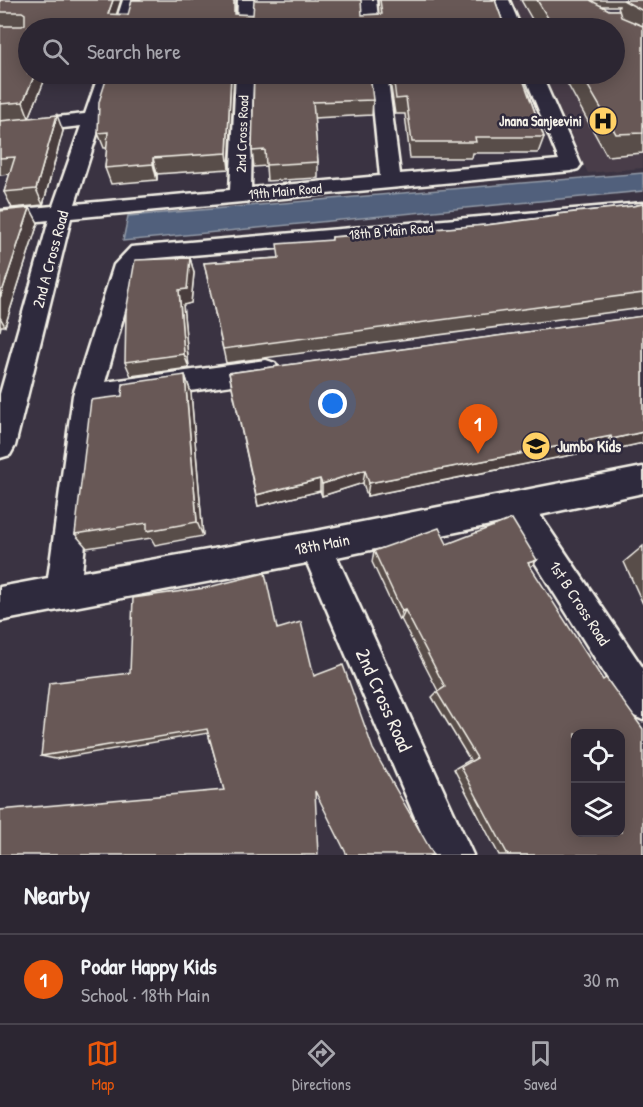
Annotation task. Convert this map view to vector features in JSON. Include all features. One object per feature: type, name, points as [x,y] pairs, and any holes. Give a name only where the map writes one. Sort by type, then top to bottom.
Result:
[{"type":"street","points":[[125,18],[131,0]]},
{"type":"street","points":[[245,18],[246,0]]},
{"type":"street","points":[[368,0],[371,18]]},
{"type":"street","points":[[501,0],[509,18]]},
{"type":"street","name":"2nd A Cross Road","points":[[0,446],[62,212],[104,84]]},
{"type":"street","name":"2nd Cross Road","points":[[240,195],[244,84]]},
{"type":"street","points":[[379,84],[391,182]]},
{"type":"street","name":"19th Main Road","points":[[0,218],[571,165],[536,84]]},
{"type":"street","points":[[0,129],[93,119]]},
{"type":"street","name":"18th B Main Road","points":[[87,395],[126,265],[139,252],[643,210]]},
{"type":"street","points":[[63,592],[87,395],[288,367]]},
{"type":"street","name":"18th Main","points":[[0,604],[316,546],[643,480]]},
{"type":"street","name":"1st B Cross Road","points":[[517,506],[643,700]]},
{"type":"street","name":"2nd Cross Road","points":[[316,546],[452,855]]},
{"type":"shaded area","points":[[507,0],[544,0],[581,18],[515,18]]},
{"type":"shaded area","name":"Jnana Sanjeevini","points":[[643,49],[643,168],[588,173],[546,84],[625,84],[625,65]]},
{"type":"water","points":[[643,173],[643,191],[123,241],[128,216]]},
{"type":"building","points":[[0,0],[113,0],[108,14],[128,15],[132,0],[234,0],[234,14],[253,15],[254,0],[361,0],[362,15],[382,14],[380,0],[495,0],[501,18],[25,18],[22,12],[0,12]]},
{"type":"building","points":[[537,0],[590,0],[609,10],[619,10],[623,18],[548,18]]},
{"type":"building","points":[[623,0],[643,0],[643,11]]},
{"type":"building","points":[[625,19],[643,26],[643,133],[616,134],[587,84],[625,84]]},
{"type":"building","points":[[0,26],[18,26],[18,84],[31,84],[23,102],[0,104]]},
{"type":"building","points":[[105,84],[230,84],[227,153],[153,158],[153,164],[105,168],[108,132],[98,133],[99,102]]},
{"type":"building","points":[[254,84],[371,84],[373,100],[313,102],[318,162],[266,165],[265,150],[252,151]]},
{"type":"building","points":[[394,84],[525,84],[544,137],[475,137],[476,142],[412,142],[406,98],[396,99]]},
{"type":"building","points":[[57,115],[36,189],[4,192],[15,157],[0,158],[0,121]]},
{"type":"building","points":[[643,204],[643,293],[223,349],[204,263],[279,258],[277,244],[332,240],[332,237],[486,225]]},
{"type":"building","points":[[30,208],[0,298],[0,211]]},
{"type":"building","points":[[190,258],[187,289],[179,290],[184,354],[125,362],[126,312],[135,260]]},
{"type":"building","points":[[643,316],[643,432],[612,439],[611,436],[369,483],[365,470],[322,484],[320,479],[256,495],[229,373]]},
{"type":"building","points":[[185,375],[197,522],[147,531],[147,523],[75,534],[91,400],[122,396],[123,384]]},
{"type":"building","points":[[512,519],[537,560],[528,563],[603,680],[606,678],[643,729],[643,855],[508,855],[461,767],[477,758],[437,692],[445,687],[405,610],[402,611],[374,551],[439,528],[447,544]]},
{"type":"building","points":[[265,573],[277,629],[301,622],[314,676],[343,665],[373,749],[433,854],[347,855],[315,791],[318,855],[0,855],[0,810],[224,790],[207,729],[41,756],[49,683],[130,673],[133,598],[205,588]]},
{"type":"place","name":"Jnana Sanjeevini","points":[[603,121]]},
{"type":"place","name":"Jumbo Kids","points":[[536,446]]},
{"type":"place","name":"Podar Happy Kids","points":[[478,454]]}]
